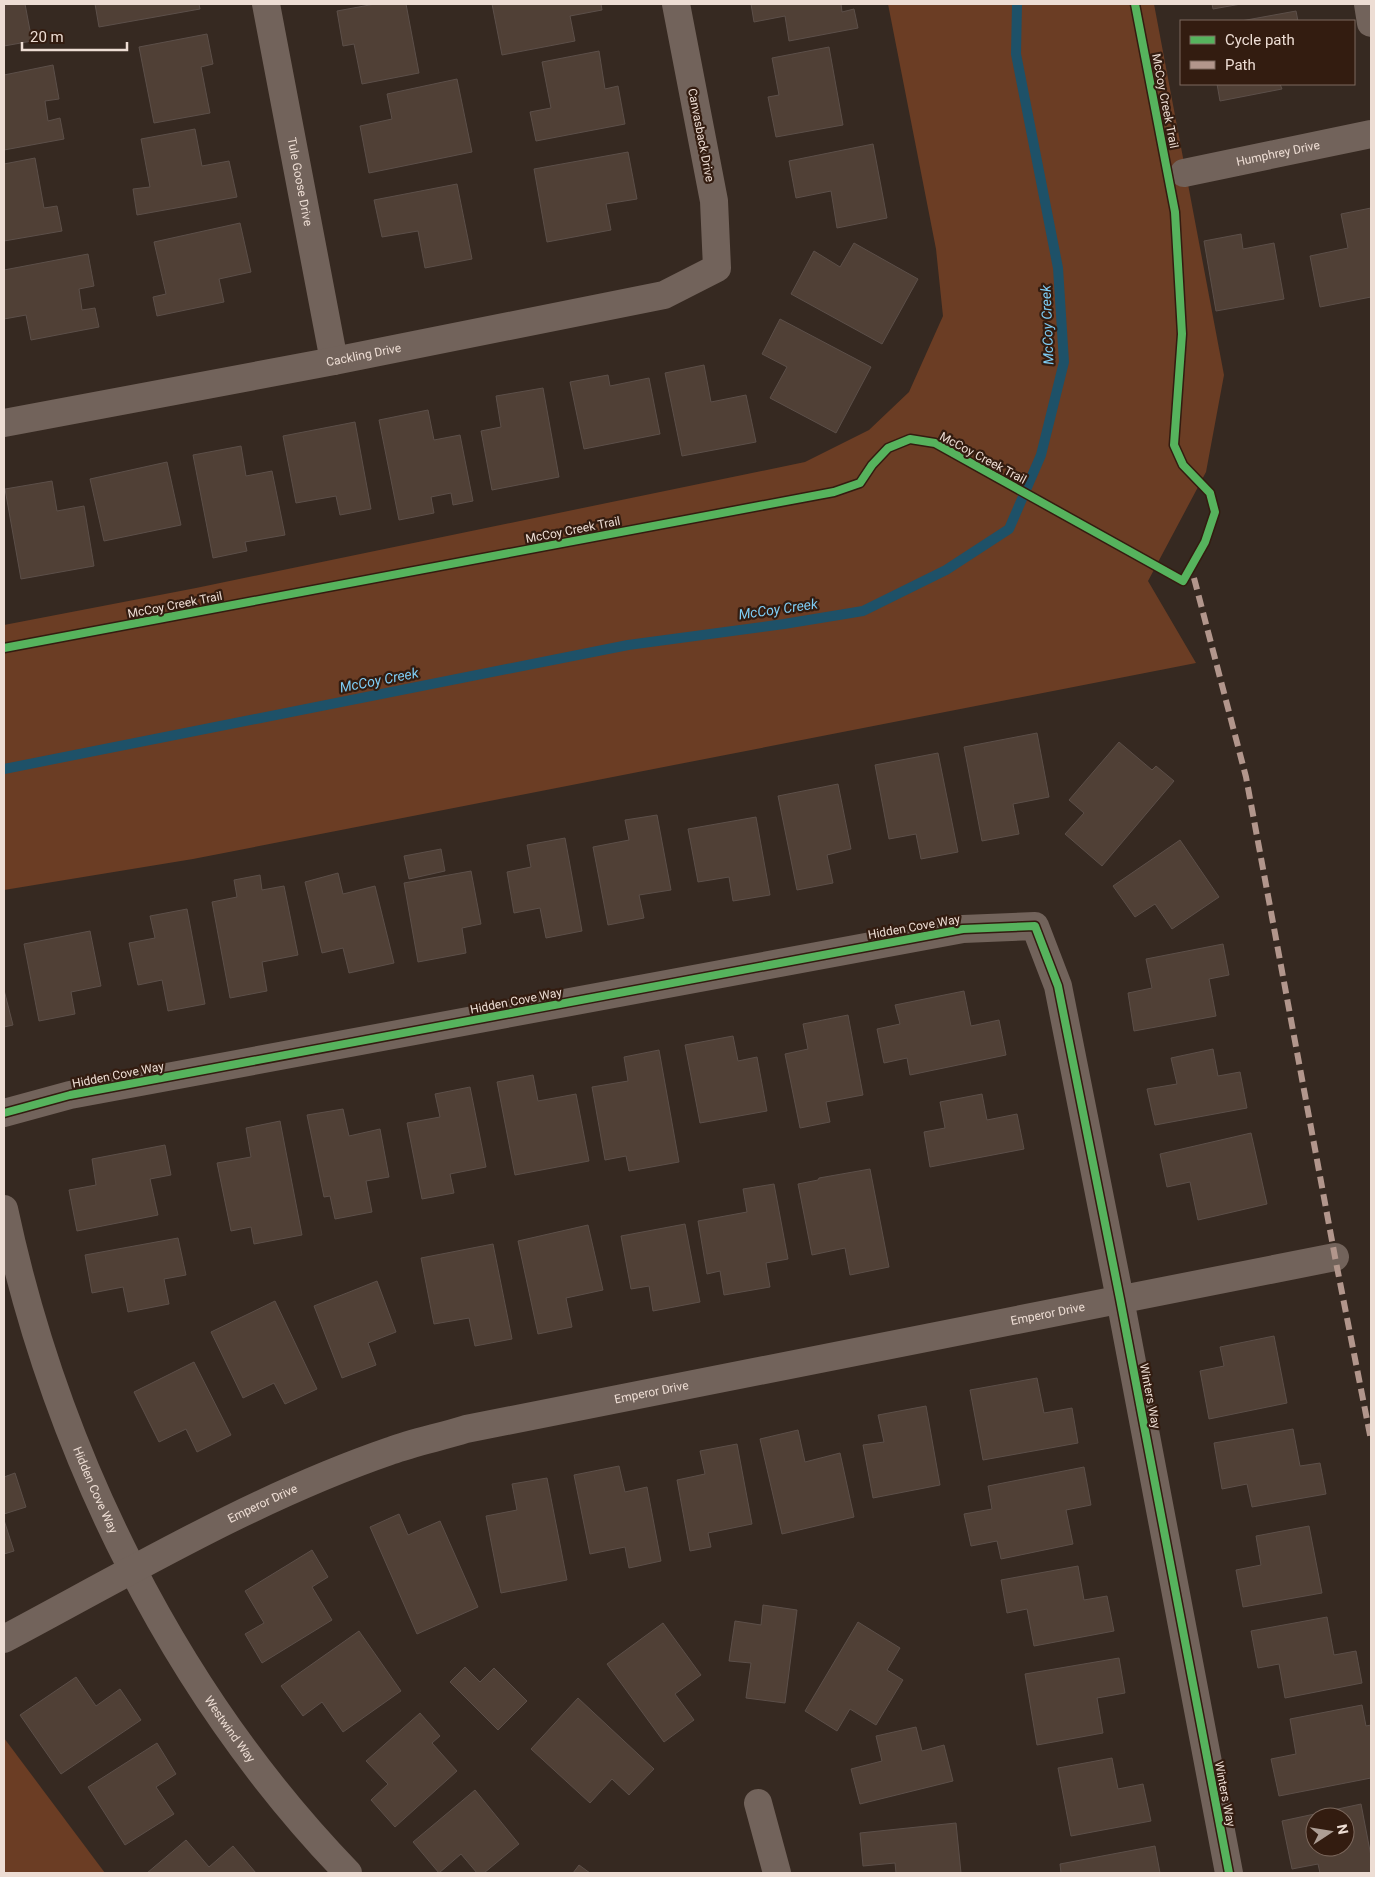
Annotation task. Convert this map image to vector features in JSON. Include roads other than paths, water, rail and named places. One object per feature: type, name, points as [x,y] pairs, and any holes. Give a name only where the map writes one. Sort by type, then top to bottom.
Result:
[{"type":"street","name":"Tule Goose Drive","points":[[266,4],[334,361]]},
{"type":"street","name":"Canvasback Drive","points":[[676,4],[714,201],[717,268]]},
{"type":"street","points":[[1368,4],[1371,23]]},
{"type":"street","name":"Humphrey Drive","points":[[1184,173],[1371,134]]},
{"type":"street","name":"Cackling Drive","points":[[4,423],[334,361],[664,295],[717,268]]},
{"type":"street","name":"Hidden Cove Way","points":[[4,1113],[79,1094],[953,930],[1035,926]]},
{"type":"street","name":"Winters Way","points":[[1035,926],[1058,986],[1229,1873]]},
{"type":"street","name":"Hidden Cove Way","points":[[4,1209],[14,1256],[56,1393],[99,1501],[132,1570]]},
{"type":"street","name":"Emperor Drive","points":[[4,1640],[132,1570],[274,1498],[390,1451],[466,1430],[1335,1257]]},
{"type":"street","name":"Westwind Way","points":[[132,1570],[193,1677],[265,1779],[348,1873]]},
{"type":"street","points":[[758,1803],[777,1873]]},
{"type":"waterway","name":"McCoy Creek","points":[[4,769],[628,645],[784,624],[863,611],[946,570],[1009,529],[1041,455],[1064,362],[1058,268],[1016,54],[1017,4]]}]
